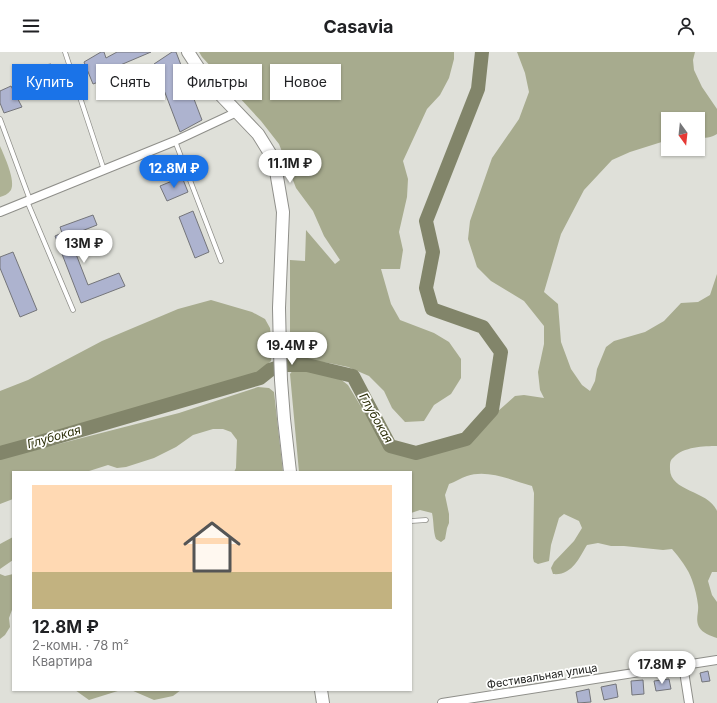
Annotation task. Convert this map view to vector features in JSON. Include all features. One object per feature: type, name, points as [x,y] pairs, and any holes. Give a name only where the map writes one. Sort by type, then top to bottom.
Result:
[{"type":"street","points":[[188,52],[203,75],[214,88],[236,112],[253,127],[265,144],[273,161],[281,197],[283,219],[279,308],[280,352],[284,419],[290,471]]},
{"type":"street","points":[[0,212],[174,141],[236,112]]},
{"type":"street","name":"Фестивальная улица","points":[[442,703],[717,660]]},
{"type":"street","points":[[683,665],[690,703]]},
{"type":"street","points":[[321,691],[323,703]]},
{"type":"lane","points":[[65,52],[104,170]]},
{"type":"lane","points":[[0,119],[28,201],[73,310]]},
{"type":"lane","points":[[174,141],[221,261]]},
{"type":"lane","points":[[412,521],[426,520]]},
{"type":"green space","points":[[199,52],[454,52],[454,59],[449,78],[440,95],[427,109],[403,161],[408,179],[407,197],[399,232],[403,250],[400,269],[381,269],[391,304],[400,320],[434,333],[449,342],[461,359],[461,378],[451,394],[434,405],[424,421],[405,422],[392,408],[384,391],[369,376],[348,367],[329,363],[298,360],[292,352],[290,346],[290,260],[305,261],[306,230],[335,264],[340,260],[324,236],[313,211],[296,188],[279,144],[242,100],[262,100],[262,64],[208,64]]},
{"type":"green space","points":[[517,52],[695,52],[693,60],[694,70],[702,87],[717,109],[717,134],[715,135],[705,138],[705,112],[661,112],[661,142],[630,152],[612,160],[584,190],[561,234],[544,292],[558,304],[561,342],[571,369],[582,385],[590,391],[595,381],[597,369],[606,347],[614,341],[645,332],[664,321],[681,303],[698,302],[710,295],[717,274],[717,446],[700,447],[683,451],[672,459],[670,468],[671,476],[676,482],[682,487],[706,499],[713,504],[717,511],[717,572],[712,572],[708,581],[712,595],[717,602],[717,638],[704,633],[700,629],[697,621],[698,605],[696,592],[691,576],[672,549],[663,550],[611,546],[598,543],[587,545],[578,560],[570,569],[560,574],[553,574],[551,568],[554,562],[574,541],[582,528],[579,521],[564,514],[559,518],[551,545],[549,561],[538,564],[534,562],[534,493],[532,486],[500,476],[483,474],[467,476],[449,484],[445,495],[449,514],[449,523],[445,539],[441,542],[436,539],[435,536],[432,513],[420,510],[412,513],[412,471],[299,471],[290,374],[293,370],[300,369],[320,372],[339,378],[348,385],[389,449],[403,454],[424,457],[467,442],[479,434],[497,412],[515,396],[524,395],[544,398],[540,390],[538,372],[544,344],[544,326],[524,301],[491,281],[477,267],[468,239],[470,221],[492,158],[519,119],[529,92],[525,73]]},
{"type":"green space","points":[[0,146],[9,168],[12,186],[9,193],[0,197]]},
{"type":"green space","points":[[211,300],[252,312],[265,319],[270,328],[272,348],[271,361],[263,369],[248,377],[64,431],[0,448],[0,391],[28,380],[102,341],[178,309]]},
{"type":"green space","points":[[258,387],[269,388],[274,392],[283,471],[234,471],[236,468],[237,440],[231,432],[223,429],[213,429],[193,435],[176,447],[154,458],[126,467],[117,468],[108,465],[89,471],[12,471],[12,499],[0,504],[0,459],[179,413]]},
{"type":"green space","points":[[12,538],[12,561],[0,569],[0,544]]},
{"type":"green space","points":[[0,574],[5,576],[12,574],[12,610],[9,618],[10,627],[5,635],[0,639]]},
{"type":"green space","points":[[76,691],[118,691],[89,700]]},
{"type":"green space","points":[[133,691],[180,691],[173,696],[154,700]]},
{"type":"building","points":[[101,52],[104,52],[106,58],[117,52],[151,52],[123,64],[96,64],[96,83],[93,84],[88,72],[88,64],[85,64],[84,62]]},
{"type":"building","points":[[172,52],[176,52],[181,64],[173,64],[173,100],[194,100],[202,120],[180,132],[165,93],[165,64],[154,64]]},
{"type":"building","points":[[11,86],[12,100],[18,100],[22,107],[4,113],[0,103],[0,91]]},
{"type":"building","points":[[182,177],[188,192],[167,201],[160,186]]},
{"type":"building","points":[[193,211],[209,252],[195,258],[179,217]]},
{"type":"building","points":[[93,215],[97,225],[69,236],[88,285],[119,273],[125,286],[81,303],[55,236],[62,233],[60,227]]},
{"type":"building","points":[[13,252],[37,310],[20,317],[0,268],[0,257]]},
{"type":"building","points":[[708,671],[710,681],[702,682],[700,673]]},
{"type":"building","points":[[669,679],[671,689],[656,691],[654,681]]},
{"type":"building","points":[[643,680],[644,694],[632,695],[631,681]]},
{"type":"building","points":[[616,684],[618,697],[604,700],[601,687]]},
{"type":"building","points":[[589,689],[591,702],[578,703],[576,692]]},
{"type":"waterway","name":"Глубокая","points":[[0,453],[260,378],[270,370],[285,365],[307,365],[353,376],[390,446],[416,453],[466,439],[492,410],[501,352],[483,327],[432,309],[426,288],[433,252],[426,221],[478,89],[482,52]]}]
